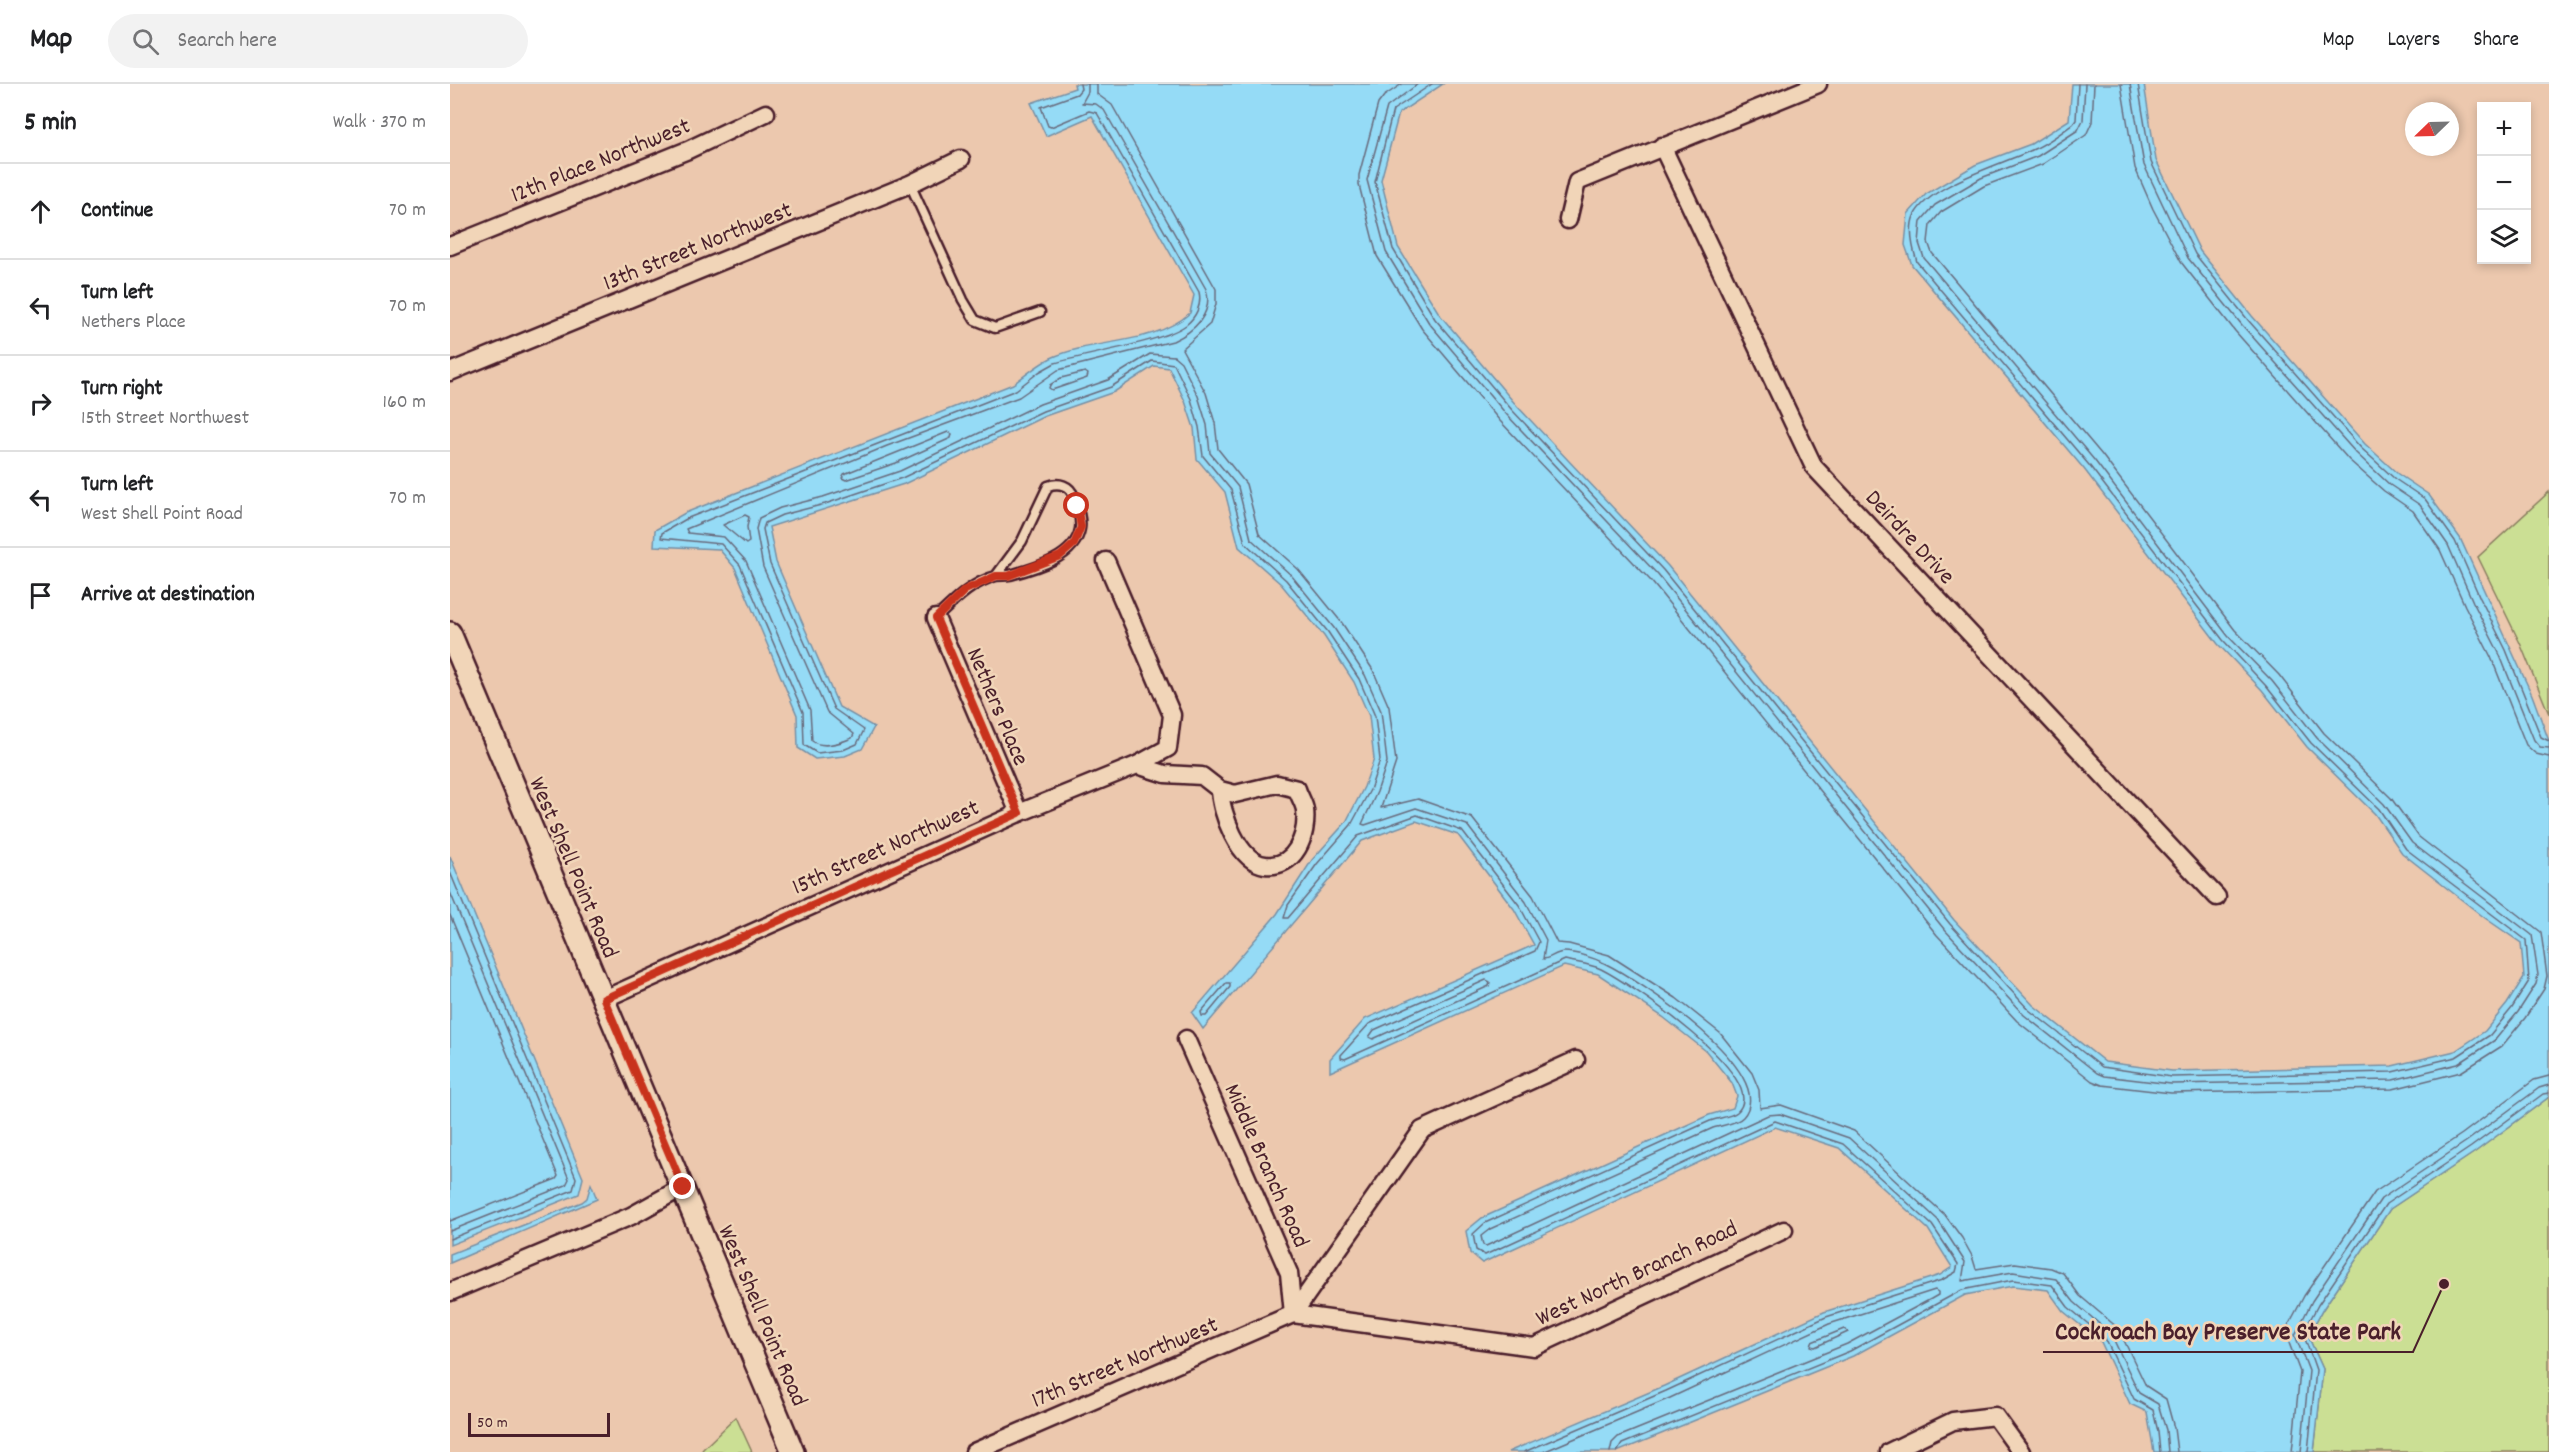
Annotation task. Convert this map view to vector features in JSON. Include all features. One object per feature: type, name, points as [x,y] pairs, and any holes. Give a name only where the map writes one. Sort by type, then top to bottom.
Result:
[{"type":"street","points":[[1568,220],[1577,182],[1818,84]]},
{"type":"street","name":"12th Place Northwest","points":[[450,246],[688,150],[766,112]]},
{"type":"street","name":"Deirdre Drive","points":[[1662,146],[1814,467],[2217,897]]},
{"type":"street","name":"13th Street Northwest","points":[[450,372],[910,184],[961,159]]},
{"type":"street","name":"15th Street Northwest","points":[[604,999],[1019,813],[1137,765],[1168,748],[1172,715],[1106,561]]},
{"type":"street","name":"Nethers Place","points":[[936,618],[1019,813]]},
{"type":"street","name":"West Shell Point Road","points":[[450,633],[456,666],[604,999],[793,1452]]},
{"type":"street","points":[[1137,765],[1165,774],[1202,776],[1220,790],[1235,794],[1277,784],[1297,789],[1305,809],[1304,834],[1301,844],[1292,856],[1273,865],[1263,865],[1251,859],[1238,845],[1228,826],[1220,790]]},
{"type":"street","name":"Middle Branch Road","points":[[1186,1039],[1288,1273],[1293,1314]]},
{"type":"street","points":[[1293,1314],[1422,1130],[1576,1060]]},
{"type":"street","points":[[450,1292],[631,1216],[683,1187]]},
{"type":"street","name":"West North Branch Road","points":[[1293,1314],[1534,1347],[1784,1230]]},
{"type":"street","name":"17th Street Northwest","points":[[974,1452],[1293,1314]]},
{"type":"street","points":[[1889,1452],[1953,1421],[1995,1416],[2021,1452]]},
{"type":"lane","points":[[910,184],[963,300],[975,320],[996,328],[1040,312]]},
{"type":"lane","points":[[936,618],[965,590],[996,576],[1008,576],[1049,561],[1060,556],[1074,544],[1081,527],[1072,492],[1065,486],[1057,483],[1048,486],[1022,541],[996,576]]},
{"type":"green space","points":[[2549,492],[2549,714],[2520,643],[2478,557]]},
{"type":"green space","points":[[2549,1097],[2549,1452],[2314,1452],[2323,1369],[2308,1336],[2323,1309],[2390,1209],[2475,1152]]},
{"type":"green space","points":[[736,1417],[752,1452],[701,1452],[703,1449]]},
{"type":"water","points":[[1074,84],[1443,84],[1399,113],[1381,180],[1398,247],[1440,315],[1517,406],[1668,566],[1954,920],[2033,1005],[2105,1062],[2172,1071],[2392,1066],[2455,1051],[2485,1031],[2507,1004],[2524,977],[2521,943],[2402,853],[2375,814],[2307,747],[2262,690],[2218,644],[2084,469],[1912,265],[1905,245],[1908,214],[1926,194],[1975,165],[2031,144],[2069,120],[2072,84],[2144,84],[2156,160],[2200,251],[2252,316],[2365,444],[2398,474],[2429,495],[2460,538],[2532,695],[2549,741],[2549,1097],[2475,1152],[2390,1209],[2323,1309],[2308,1336],[2323,1369],[2314,1452],[2154,1452],[2147,1412],[2130,1404],[2101,1342],[2063,1311],[2048,1290],[2013,1286],[1965,1295],[1853,1356],[1617,1452],[1508,1452],[1664,1386],[1824,1312],[1940,1275],[1952,1267],[1928,1229],[1839,1148],[1775,1127],[1482,1263],[1470,1253],[1466,1231],[1482,1218],[1709,1115],[1733,1108],[1737,1096],[1732,1083],[1706,1051],[1663,1017],[1598,974],[1564,966],[1330,1072],[1330,1059],[1365,1019],[1534,945],[1514,909],[1458,835],[1416,821],[1362,841],[1203,1029],[1192,1013],[1277,914],[1312,860],[1346,822],[1364,787],[1374,759],[1369,716],[1354,682],[1324,636],[1281,584],[1239,547],[1225,492],[1197,459],[1194,428],[1185,401],[1169,368],[1154,366],[1114,392],[1045,416],[904,484],[769,527],[776,562],[839,707],[874,727],[862,749],[845,756],[815,759],[798,748],[797,715],[735,568],[719,549],[654,546],[655,530],[685,513],[1013,384],[1051,358],[1086,347],[1159,331],[1175,324],[1190,313],[1194,295],[1092,116],[1046,136],[1031,103],[1075,88]]},
{"type":"water","points":[[450,856],[583,1178],[579,1194],[450,1245]]},
{"type":"water","points":[[591,1184],[597,1199],[450,1263],[450,1254],[582,1202],[587,1198]]},
{"type":"place","name":"Cockroach Bay Preserve State Park","points":[[2444,1284]]},
{"type":"route","points":[[683,1187],[604,999],[1019,813],[936,618],[965,590],[996,576],[1008,576],[1060,556],[1074,544],[1081,527],[1077,506]]}]
